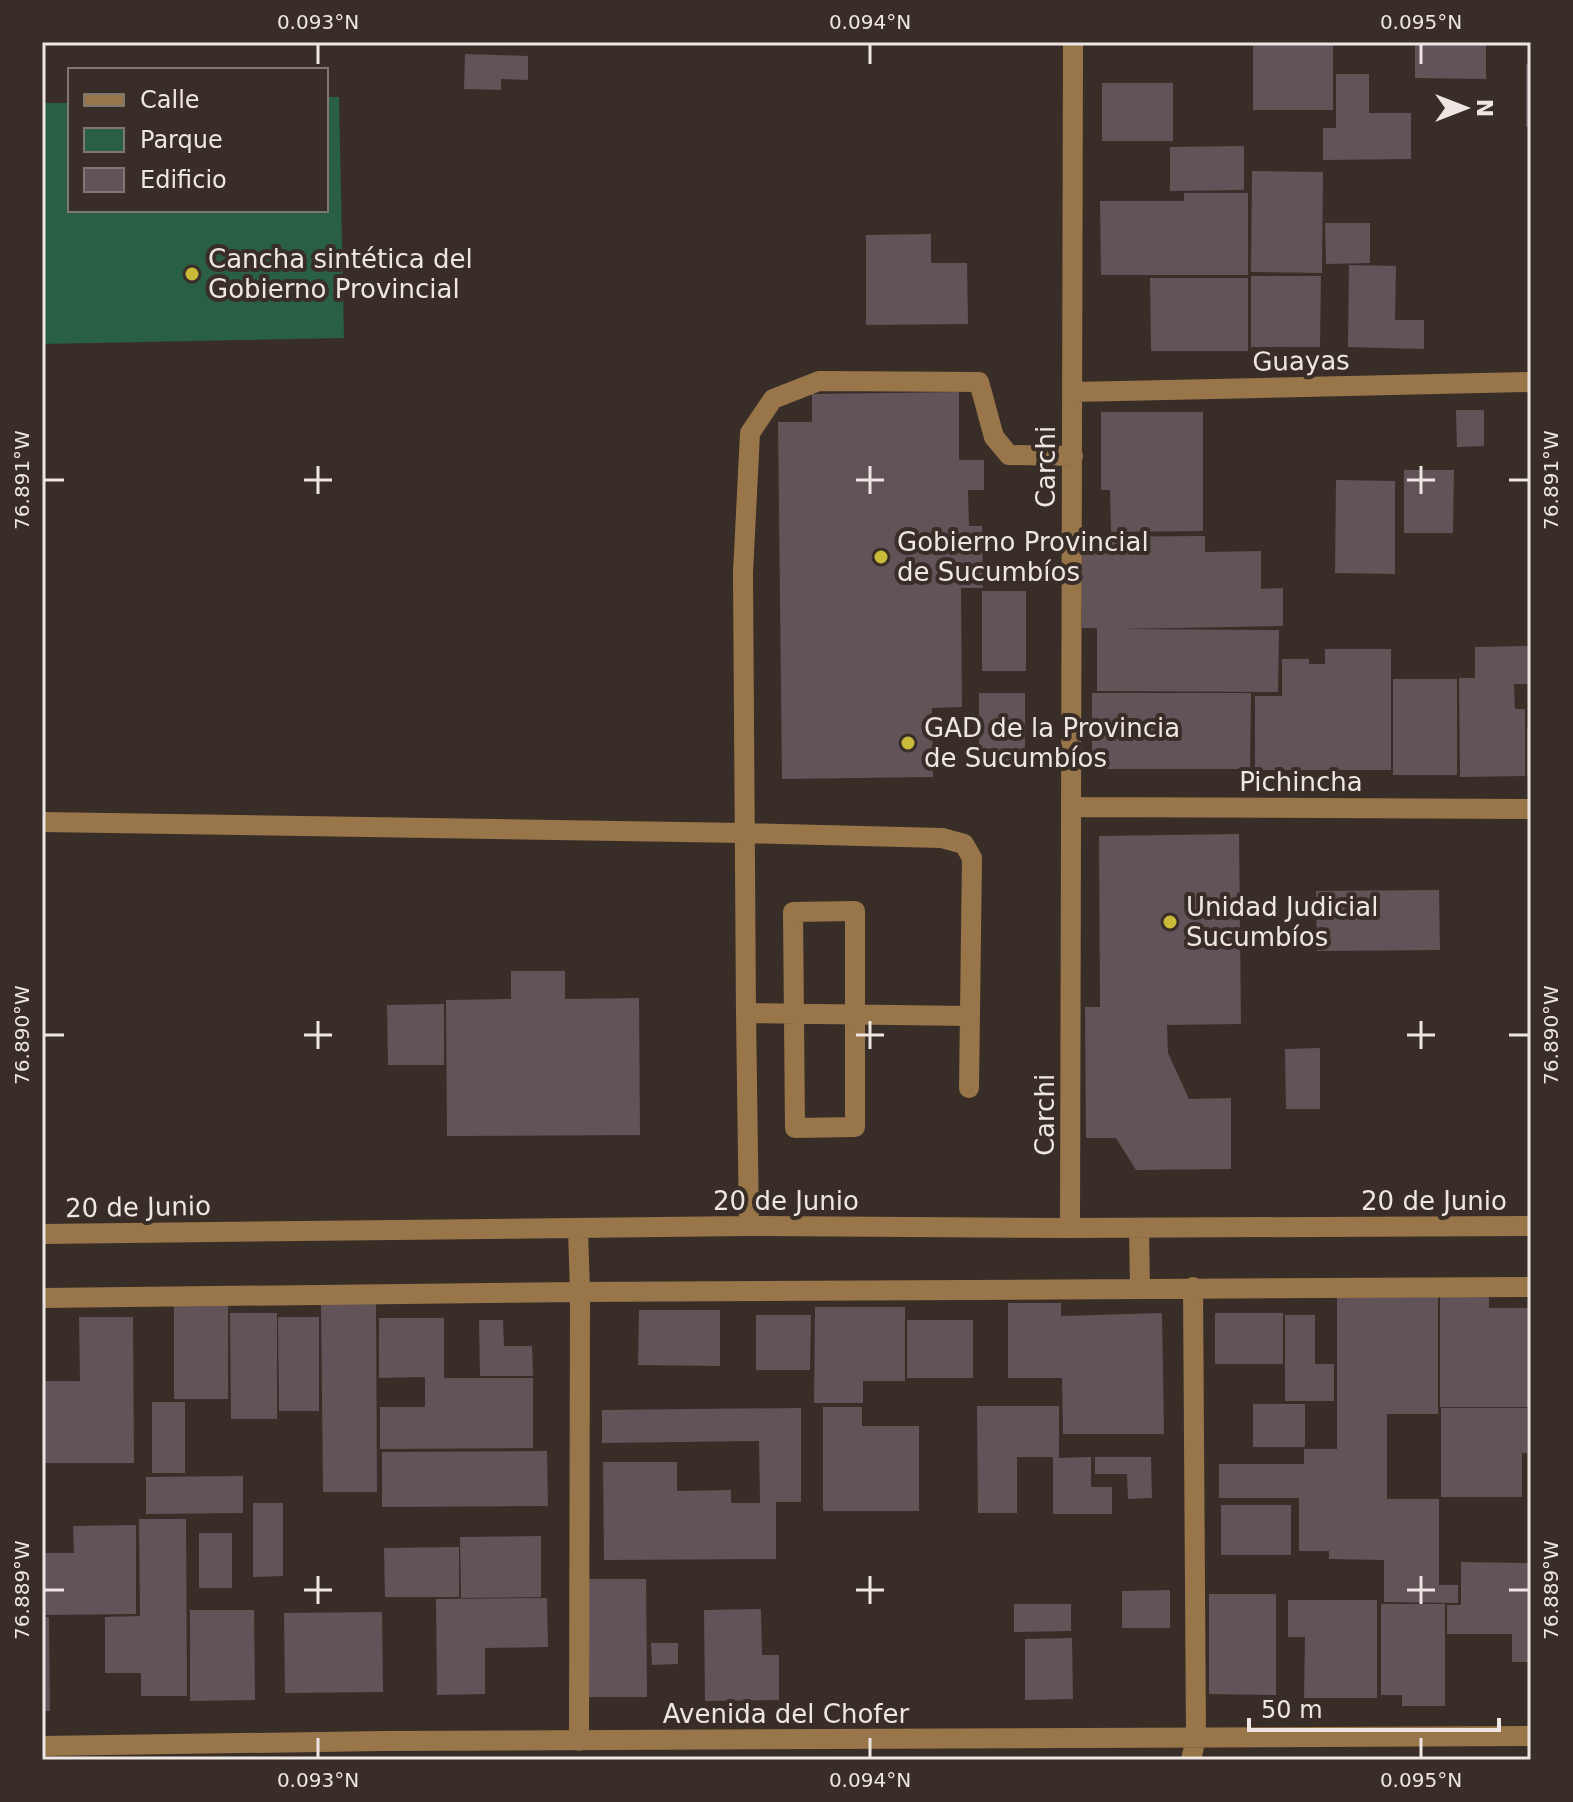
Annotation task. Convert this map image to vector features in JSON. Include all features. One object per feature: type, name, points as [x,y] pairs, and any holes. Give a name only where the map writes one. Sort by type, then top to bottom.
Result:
[{"type":"street","name":"Carchi","points":[[1070,1228],[1073,42]]},
{"type":"street","points":[[749,1226],[743,573],[750,433],[773,399],[819,381],[979,382],[994,437],[1009,455],[1073,456]]},
{"type":"street","name":"Guayas","points":[[1073,392],[1531,382]]},
{"type":"street","name":"Pichincha","points":[[1071,807],[1531,809]]},
{"type":"street","points":[[42,822],[744,833],[942,838],[964,844],[972,858],[969,1088]]},
{"type":"street","points":[[855,911],[855,1127],[795,1128],[793,1014],[793,912],[855,911]]},
{"type":"street","points":[[746,1013],[969,1016]]},
{"type":"street","name":"20 de Junio","points":[[42,1234],[749,1226],[1531,1226]]},
{"type":"street","points":[[1139,1228],[1140,1288]]},
{"type":"street","points":[[578,1229],[579,1741]]},
{"type":"street","points":[[1191,1760],[1196,1738],[1193,1287]]},
{"type":"street","points":[[42,1298],[1193,1287],[1531,1287]]},
{"type":"street","name":"Avenida del Chofer","points":[[42,1746],[323,1752],[579,1741],[1531,1736]]},
{"type":"green space","name":"Cancha sintética del Gobierno Provincial","points":[[328,97],[339,97],[344,338],[42,344],[42,103],[68,103],[68,212],[328,212]]},
{"type":"building","points":[[1253,42],[1333,42],[1333,110],[1253,110]]},
{"type":"building","points":[[1415,42],[1486,42],[1486,79],[1415,78]]},
{"type":"building","points":[[465,54],[528,56],[528,80],[501,79],[501,90],[464,89]]},
{"type":"building","points":[[1526,64],[1531,64],[1531,127],[1526,127]]},
{"type":"building","points":[[1336,74],[1369,74],[1369,113],[1411,113],[1411,159],[1323,160],[1323,128],[1336,128]]},
{"type":"building","points":[[1102,83],[1173,83],[1173,141],[1102,141]]},
{"type":"building","points":[[1244,146],[1244,190],[1170,191],[1170,147]]},
{"type":"building","points":[[1252,171],[1323,172],[1322,273],[1251,272]]},
{"type":"building","points":[[1184,193],[1248,193],[1248,275],[1101,275],[1100,201],[1184,201]]},
{"type":"building","points":[[1325,223],[1370,223],[1370,263],[1326,264]]},
{"type":"building","points":[[931,234],[931,263],[967,263],[968,324],[866,325],[866,235]]},
{"type":"building","points":[[1349,265],[1396,266],[1395,320],[1424,320],[1424,349],[1348,347]]},
{"type":"building","points":[[1251,276],[1321,276],[1320,347],[1251,347]]},
{"type":"building","points":[[1150,278],[1248,278],[1248,351],[1151,351]]},
{"type":"building","name":"Gobierno Provincial de Sucumbíos","points":[[959,392],[959,460],[984,460],[984,490],[968,490],[969,526],[982,526],[983,588],[961,588],[962,707],[932,708],[933,777],[782,779],[778,422],[812,422],[812,394]]},
{"type":"building","points":[[1456,410],[1484,410],[1484,446],[1457,447]]},
{"type":"building","points":[[1101,412],[1203,412],[1203,531],[1111,532],[1110,490],[1101,490]]},
{"type":"building","points":[[1404,470],[1454,470],[1453,533],[1404,533]]},
{"type":"building","points":[[1336,480],[1395,481],[1395,574],[1335,573]]},
{"type":"building","points":[[1205,536],[1205,552],[1261,551],[1261,589],[1283,588],[1283,626],[1119,629],[1279,630],[1278,692],[1097,691],[1097,628],[1082,628],[1081,537]]},
{"type":"building","points":[[982,591],[1026,591],[1026,671],[982,671]]},
{"type":"building","points":[[1531,646],[1531,684],[1514,684],[1515,709],[1525,709],[1525,776],[1460,777],[1459,678],[1475,678],[1475,647]]},
{"type":"building","points":[[1325,649],[1391,649],[1391,770],[1255,770],[1255,696],[1282,696],[1282,659],[1309,659],[1309,664],[1325,664]]},
{"type":"building","points":[[1393,679],[1457,679],[1457,775],[1393,775]]},
{"type":"building","points":[[979,693],[1025,693],[1025,763],[995,763],[995,749],[979,749]]},
{"type":"building","points":[[1092,693],[1251,693],[1250,769],[1092,769]]},
{"type":"building","points":[[1527,728],[1531,728],[1531,777],[1527,777]]},
{"type":"building","name":"Unidad Judicial Sucumbíos","points":[[1239,834],[1241,1024],[1167,1025],[1168,1053],[1189,1099],[1231,1098],[1231,1169],[1136,1170],[1116,1138],[1086,1138],[1085,1007],[1100,1007],[1099,836]]},
{"type":"building","points":[[1439,890],[1440,950],[1317,951],[1316,891]]},
{"type":"building","points":[[511,971],[565,971],[565,999],[639,998],[640,1135],[447,1136],[446,1000],[511,999]]},
{"type":"building","points":[[444,1004],[444,1065],[388,1065],[387,1005]]},
{"type":"building","points":[[1320,1048],[1320,1109],[1286,1109],[1285,1049]]},
{"type":"building","points":[[1440,1295],[1489,1295],[1489,1308],[1531,1308],[1531,1407],[1440,1407]]},
{"type":"building","points":[[1337,1296],[1438,1296],[1438,1414],[1387,1414],[1387,1499],[1439,1499],[1439,1585],[1458,1585],[1458,1603],[1384,1602],[1384,1560],[1329,1559],[1329,1551],[1299,1551],[1299,1498],[1219,1498],[1219,1464],[1304,1464],[1304,1449],[1337,1449]]},
{"type":"building","points":[[321,1301],[376,1301],[377,1492],[323,1492]]},
{"type":"building","points":[[174,1303],[228,1303],[228,1399],[174,1399]]},
{"type":"building","points":[[1008,1303],[1061,1303],[1061,1316],[1162,1313],[1164,1434],[1063,1434],[1062,1378],[1008,1378]]},
{"type":"building","points":[[815,1307],[905,1307],[905,1381],[863,1381],[863,1403],[814,1403]]},
{"type":"building","points":[[639,1310],[720,1310],[720,1366],[638,1365]]},
{"type":"building","points":[[230,1313],[277,1313],[277,1419],[231,1419]]},
{"type":"building","points":[[1215,1313],[1283,1313],[1283,1364],[1215,1364]]},
{"type":"building","points":[[756,1315],[811,1315],[810,1370],[756,1370]]},
{"type":"building","points":[[1285,1315],[1315,1315],[1315,1364],[1334,1364],[1334,1401],[1285,1401]]},
{"type":"building","points":[[79,1317],[133,1317],[134,1463],[42,1463],[42,1381],[80,1381]]},
{"type":"building","points":[[278,1317],[319,1317],[319,1411],[279,1411]]},
{"type":"building","points":[[379,1318],[444,1318],[444,1378],[533,1378],[533,1448],[380,1449],[380,1407],[425,1407],[425,1377],[379,1378]]},
{"type":"building","points":[[479,1320],[503,1320],[504,1346],[532,1346],[533,1376],[480,1376]]},
{"type":"building","points":[[907,1320],[973,1320],[973,1378],[907,1378]]},
{"type":"building","points":[[152,1402],[185,1402],[185,1473],[152,1473]]},
{"type":"building","points":[[1253,1404],[1305,1404],[1305,1447],[1253,1447]]},
{"type":"building","points":[[977,1406],[1059,1406],[1059,1458],[1091,1457],[1091,1487],[1112,1487],[1112,1514],[1053,1514],[1053,1457],[1017,1457],[1017,1513],[978,1513]]},
{"type":"building","points":[[823,1407],[862,1407],[862,1426],[919,1426],[919,1511],[823,1511]]},
{"type":"building","points":[[801,1408],[801,1502],[776,1502],[776,1559],[604,1560],[603,1462],[677,1462],[677,1491],[731,1490],[731,1503],[760,1503],[759,1441],[602,1443],[602,1410]]},
{"type":"building","points":[[1441,1408],[1527,1408],[1527,1453],[1522,1453],[1522,1497],[1441,1497]]},
{"type":"building","points":[[547,1451],[548,1506],[382,1507],[382,1452]]},
{"type":"building","points":[[1095,1457],[1151,1457],[1152,1498],[1128,1499],[1127,1474],[1095,1474]]},
{"type":"building","points":[[243,1476],[243,1513],[146,1514],[146,1477]]},
{"type":"building","points":[[253,1503],[283,1503],[283,1576],[253,1577]]},
{"type":"building","points":[[1221,1505],[1291,1505],[1291,1555],[1221,1555]]},
{"type":"building","points":[[139,1519],[186,1519],[187,1696],[141,1696],[141,1673],[105,1673],[105,1617],[140,1616]]},
{"type":"building","points":[[136,1525],[136,1614],[42,1615],[42,1553],[74,1553],[73,1526]]},
{"type":"building","points":[[199,1533],[232,1533],[232,1588],[199,1588]]},
{"type":"building","points":[[541,1536],[541,1597],[461,1598],[460,1537]]},
{"type":"building","points":[[459,1547],[459,1597],[385,1597],[384,1548]]},
{"type":"building","points":[[1461,1562],[1531,1563],[1531,1662],[1512,1662],[1512,1634],[1447,1634],[1447,1605],[1461,1605]]},
{"type":"building","points":[[586,1579],[646,1579],[647,1697],[587,1697]]},
{"type":"building","points":[[1170,1590],[1170,1628],[1122,1628],[1122,1591]]},
{"type":"building","points":[[1209,1594],[1276,1594],[1276,1695],[1209,1694]]},
{"type":"building","points":[[547,1598],[548,1647],[485,1648],[485,1694],[437,1695],[436,1599]]},
{"type":"building","points":[[1288,1600],[1377,1600],[1377,1698],[1304,1698],[1305,1637],[1288,1637]]},
{"type":"building","points":[[1014,1604],[1071,1604],[1071,1631],[1014,1632]]},
{"type":"building","points":[[1381,1604],[1445,1604],[1445,1706],[1402,1706],[1402,1695],[1381,1695]]},
{"type":"building","points":[[761,1609],[762,1655],[779,1655],[779,1700],[705,1701],[704,1610]]},
{"type":"building","points":[[190,1610],[254,1610],[255,1700],[190,1701]]},
{"type":"building","points":[[382,1612],[383,1692],[285,1693],[284,1613]]},
{"type":"building","points":[[42,1617],[49,1617],[50,1711],[42,1711]]},
{"type":"building","points":[[1072,1638],[1073,1699],[1025,1700],[1025,1639]]},
{"type":"building","points":[[651,1643],[678,1643],[678,1664],[652,1665]]},
{"type":"place","name":"Cancha sintética del Gobierno Provincial","points":[[192,274]]},
{"type":"place","name":"Gobierno Provincial de Sucumbíos","points":[[881,557]]},
{"type":"place","name":"GAD de la Provincia de Sucumbíos","points":[[908,743]]},
{"type":"place","name":"Unidad Judicial Sucumbíos","points":[[1170,922]]}]
